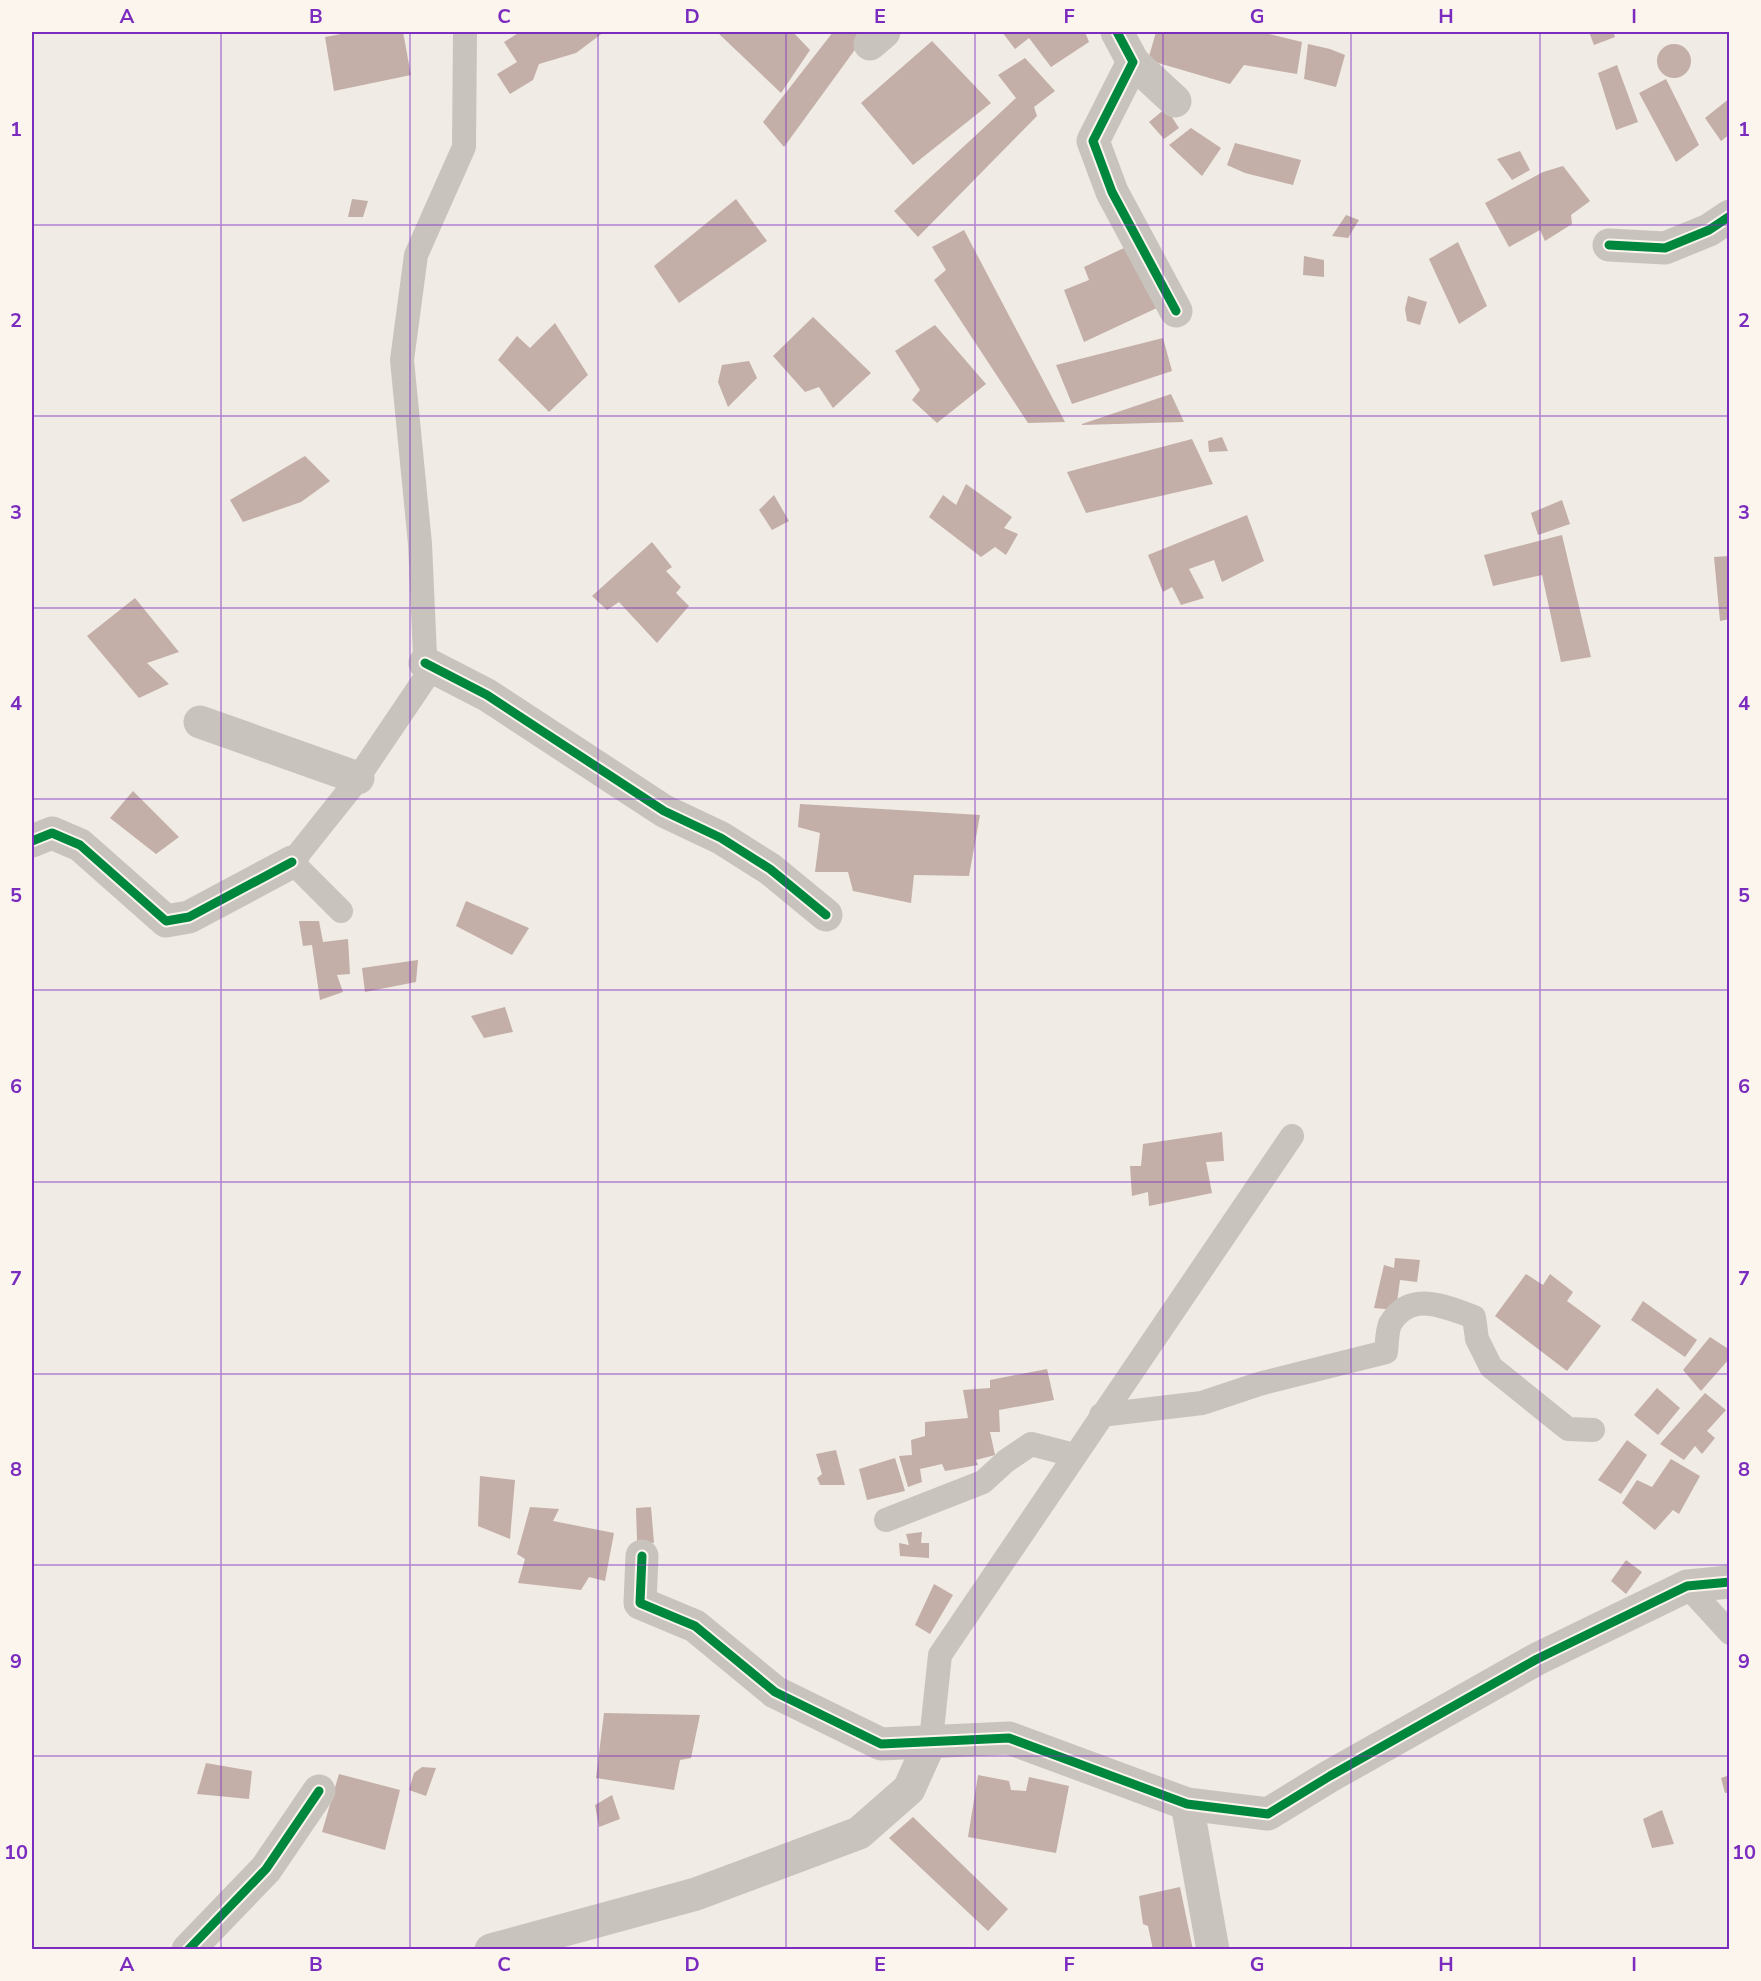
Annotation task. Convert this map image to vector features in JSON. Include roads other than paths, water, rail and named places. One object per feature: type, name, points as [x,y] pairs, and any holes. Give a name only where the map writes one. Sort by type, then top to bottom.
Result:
[{"type":"street","points":[[1117,32],[1133,62],[1175,101]]},
{"type":"street","points":[[1133,62],[1094,141],[1112,192],[1176,311]]},
{"type":"street","points":[[1609,245],[1665,248],[1709,230],[1730,216]]},
{"type":"street","points":[[425,663],[487,695],[664,811],[721,838],[770,869],[826,915]]},
{"type":"street","points":[[200,722],[358,778]]},
{"type":"street","points":[[32,841],[52,833],[80,845],[166,921],[189,917],[292,862]]},
{"type":"street","points":[[642,1556],[640,1604],[694,1626],[775,1692],[881,1744],[1010,1738],[1187,1804],[1268,1814],[1330,1776],[1537,1659],[1687,1586],[1730,1582]]},
{"type":"street","points":[[491,1950],[696,1894],[860,1833],[909,1789],[931,1740]]},
{"type":"street","points":[[188,1950],[266,1869],[319,1791]]},
{"type":"street","points":[[1187,1804],[1213,1950]]},
{"type":"lane","points":[[341,911],[292,862],[358,778],[426,677],[420,544],[402,360],[416,255],[464,147],[465,32]]},
{"type":"lane","points":[[931,1740],[940,1655],[1292,1136]]},
{"type":"lane","points":[[1101,1415],[1202,1403],[1259,1384],[1386,1352],[1390,1325],[1407,1307],[1430,1302],[1474,1317],[1477,1339],[1491,1367],[1553,1419],[1568,1429],[1593,1430]]},
{"type":"lane","points":[[886,1521],[983,1482],[1006,1461],[1031,1444],[1074,1455]]},
{"type":"lane","points":[[1687,1586],[1730,1633]]}]
